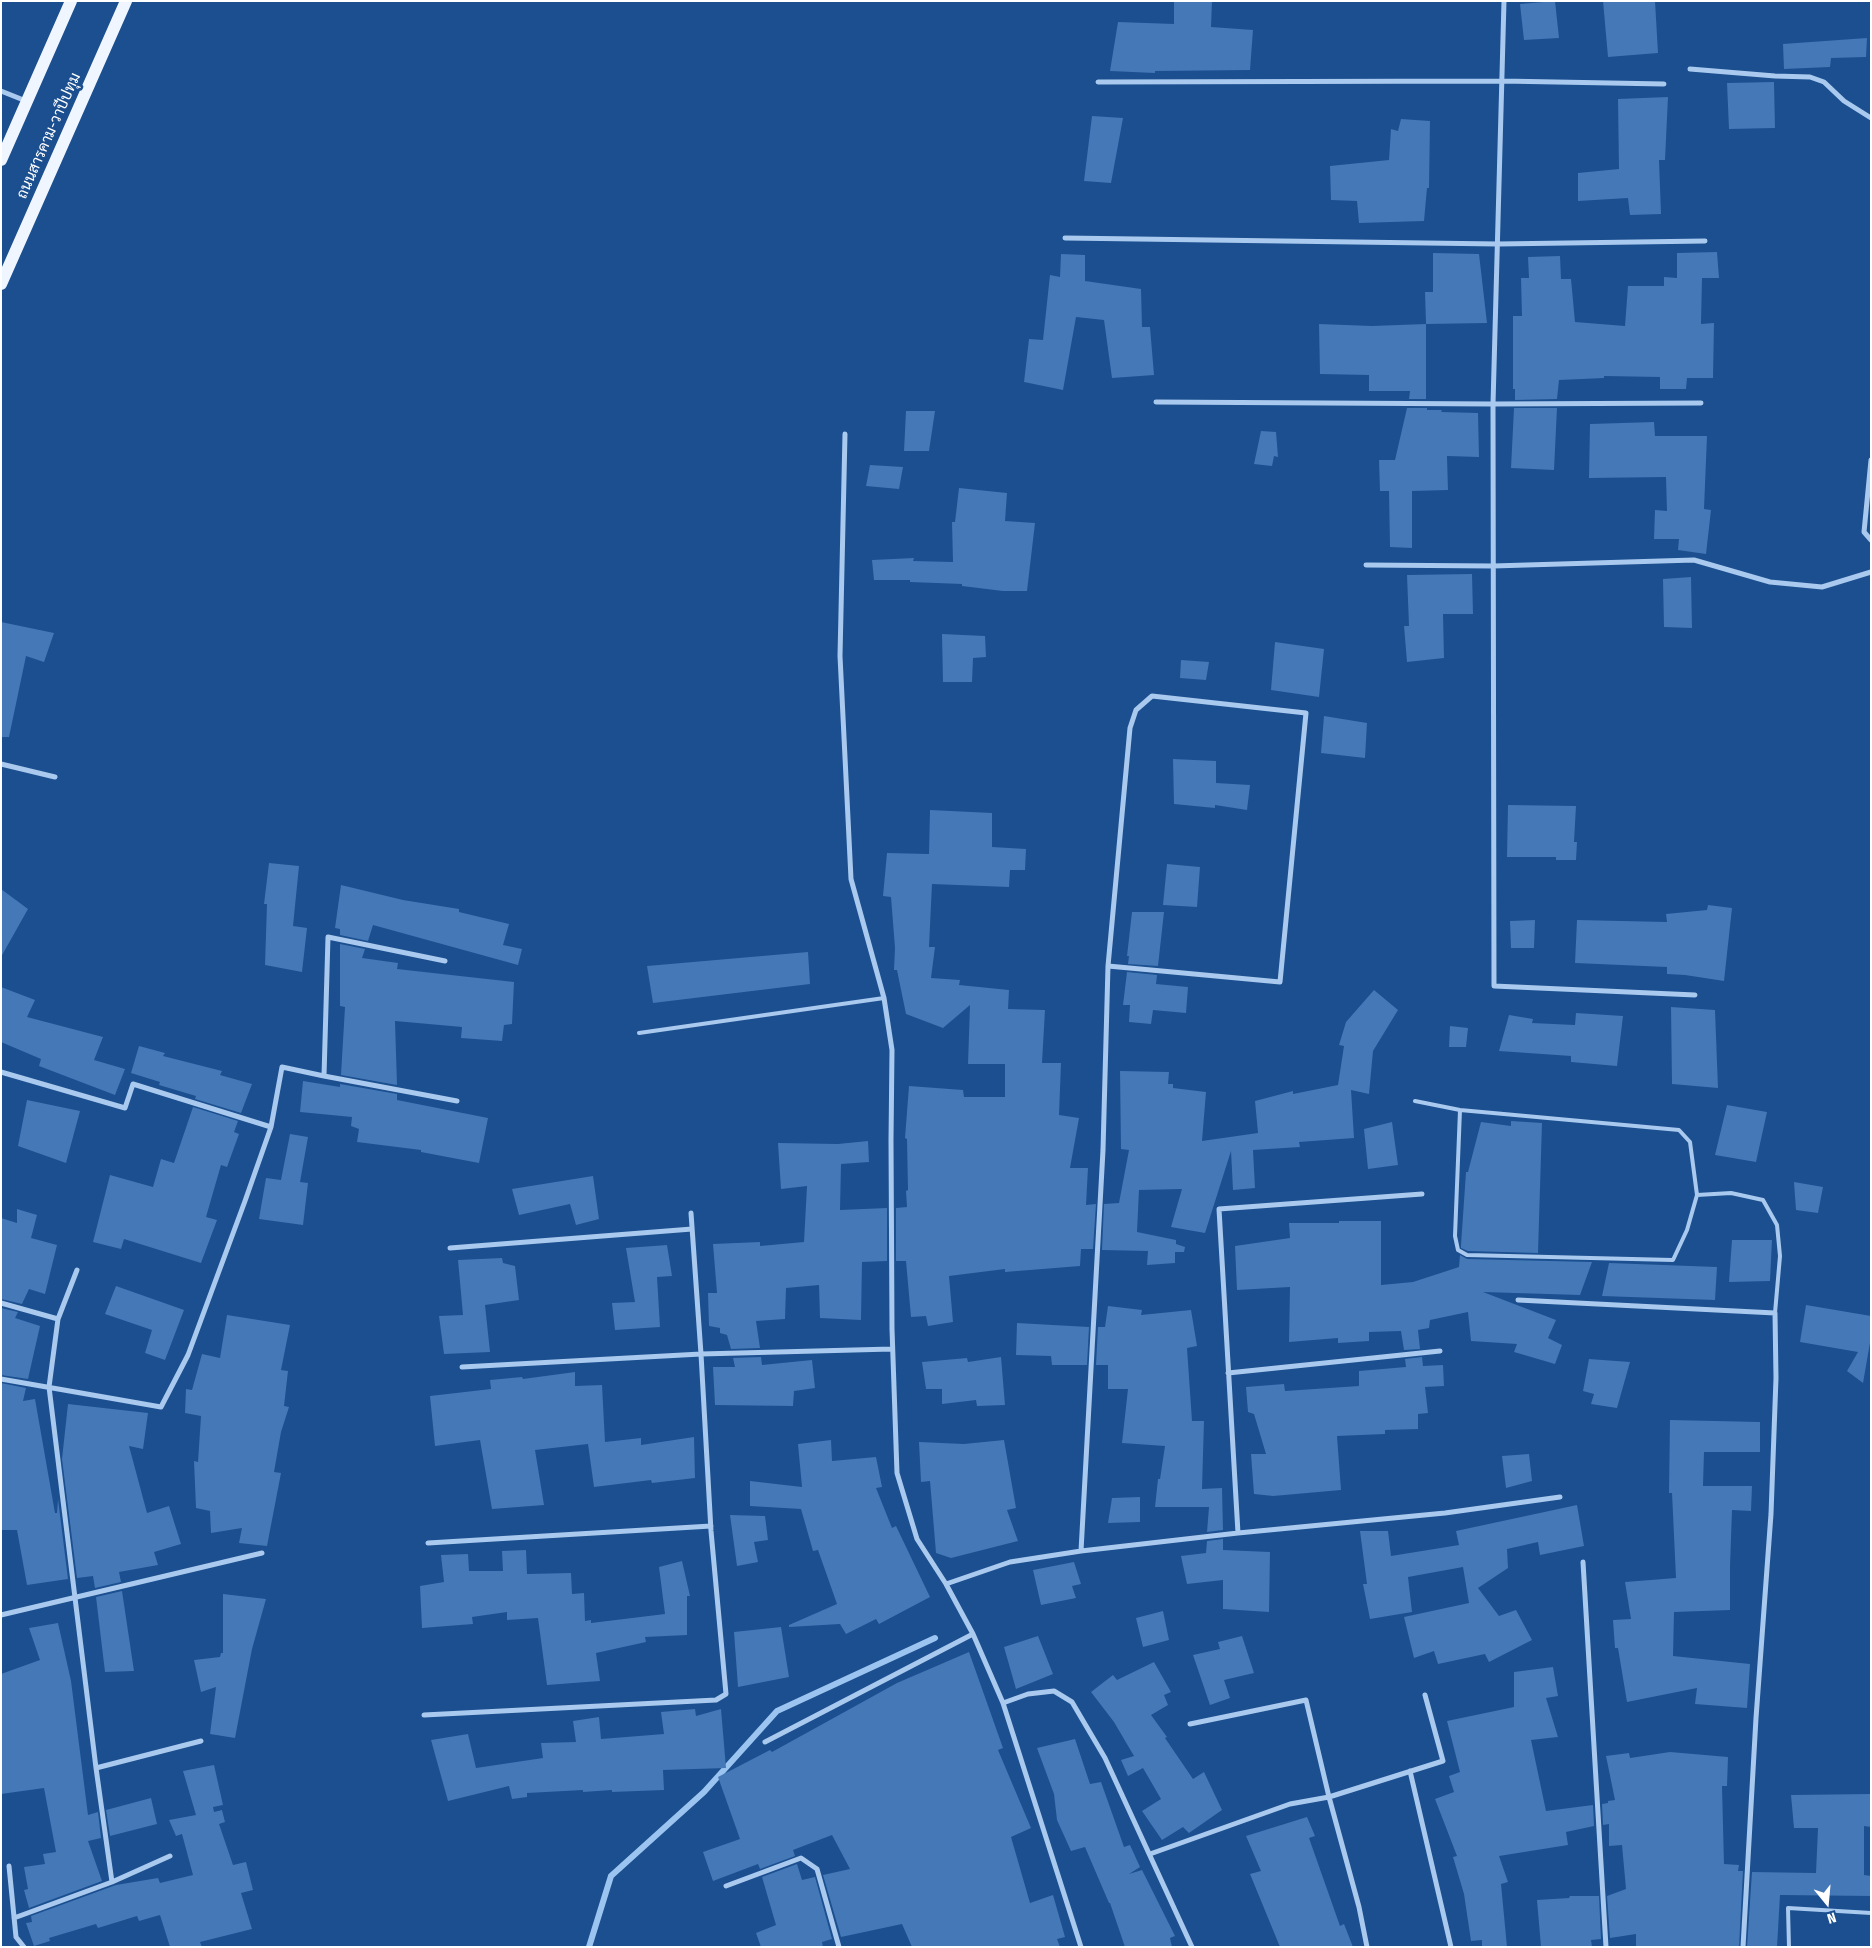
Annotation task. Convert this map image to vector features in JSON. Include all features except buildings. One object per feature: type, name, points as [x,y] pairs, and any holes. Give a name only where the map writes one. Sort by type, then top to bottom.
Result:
[{"type":"main road","points":[[1,160],[71,1]]},
{"type":"main road","name":"ถนนสารคาม-วาปีปทุม","points":[[1,284],[126,1]]},
{"type":"street","points":[[1504,1],[1493,404],[1494,986],[1695,995]]},
{"type":"street","points":[[1690,69],[1810,77],[1824,82],[1844,101],[1871,118]]},
{"type":"street","points":[[1098,82],[1502,81],[1664,84]]},
{"type":"street","points":[[1,91],[26,101]]},
{"type":"street","points":[[1065,238],[1498,244],[1705,241]]},
{"type":"street","points":[[1156,402],[1701,403]]},
{"type":"street","points":[[845,434],[840,656],[851,879],[884,998],[892,1050],[890,1140],[892,1350],[897,1473],[917,1539],[946,1584],[973,1634],[1003,1703],[1081,1947]]},
{"type":"street","points":[[1871,460],[1864,532],[1871,540]]},
{"type":"street","points":[[1366,565],[1494,566],[1694,560],[1770,582],[1822,587],[1871,572]]},
{"type":"street","points":[[1081,1551],[1103,1150],[1108,966],[1130,728],[1136,710],[1152,696],[1306,713],[1280,982],[1108,966]]},
{"type":"street","points":[[1,764],[55,777]]},
{"type":"street","points":[[324,1076],[328,936],[445,961]]},
{"type":"street","points":[[1,1379],[162,1407],[188,1355],[245,1201],[271,1127],[282,1067],[457,1101]]},
{"type":"street","points":[[1,1072],[125,1108],[133,1084],[271,1127]]},
{"type":"street","points":[[1238,1532],[1219,1208],[1422,1194]]},
{"type":"street","points":[[424,1715],[716,1700],[726,1694],[710,1526],[691,1213]]},
{"type":"street","points":[[450,1248],[692,1229]]},
{"type":"street","points":[[77,1270],[58,1319],[49,1387],[74,1598],[112,1882]]},
{"type":"street","points":[[1518,1300],[1775,1313],[1776,1378],[1771,1514],[1756,1718],[1743,1947]]},
{"type":"street","points":[[1,1303],[58,1319]]},
{"type":"street","points":[[462,1367],[701,1354],[892,1350]]},
{"type":"street","points":[[1228,1372],[1440,1351]]},
{"type":"street","points":[[946,1584],[1010,1562],[1081,1551],[1238,1532],[1445,1513],[1560,1497]]},
{"type":"street","points":[[428,1543],[710,1526]]},
{"type":"street","points":[[1,1615],[262,1553]]},
{"type":"street","points":[[1583,1562],[1606,1947]]},
{"type":"street","points":[[766,1742],[973,1634]]},
{"type":"street","points":[[1003,1703],[1028,1694],[1054,1691],[1072,1702],[1105,1758],[1192,1947]]},
{"type":"street","points":[[1150,1854],[1290,1804],[1329,1797],[1443,1761],[1425,1695]]},
{"type":"street","points":[[1190,1724],[1306,1700],[1329,1797],[1359,1906],[1367,1947]]},
{"type":"street","points":[[96,1768],[201,1741]]},
{"type":"street","points":[[1410,1771],[1451,1947]]},
{"type":"street","points":[[14,1918],[112,1882],[170,1856]]},
{"type":"street","points":[[726,1886],[801,1858],[817,1869],[839,1947]]},
{"type":"street","points":[[9,1866],[16,1937],[24,1947]]},
{"type":"lane","points":[[639,1033],[884,998]]},
{"type":"lane","points":[[1415,1101],[1460,1110],[1679,1130],[1690,1142],[1697,1195],[1687,1230],[1673,1260],[1467,1255],[1458,1250],[1454,1236],[1460,1110]]},
{"type":"lane","points":[[1697,1195],[1730,1193],[1763,1200],[1777,1225],[1780,1256],[1775,1313]]},
{"type":"lane","points":[[1789,1947],[1788,1908],[1871,1913]]},
{"type":"waterway","points":[[589,1947],[611,1876],[704,1792],[777,1711],[935,1638]]}]
